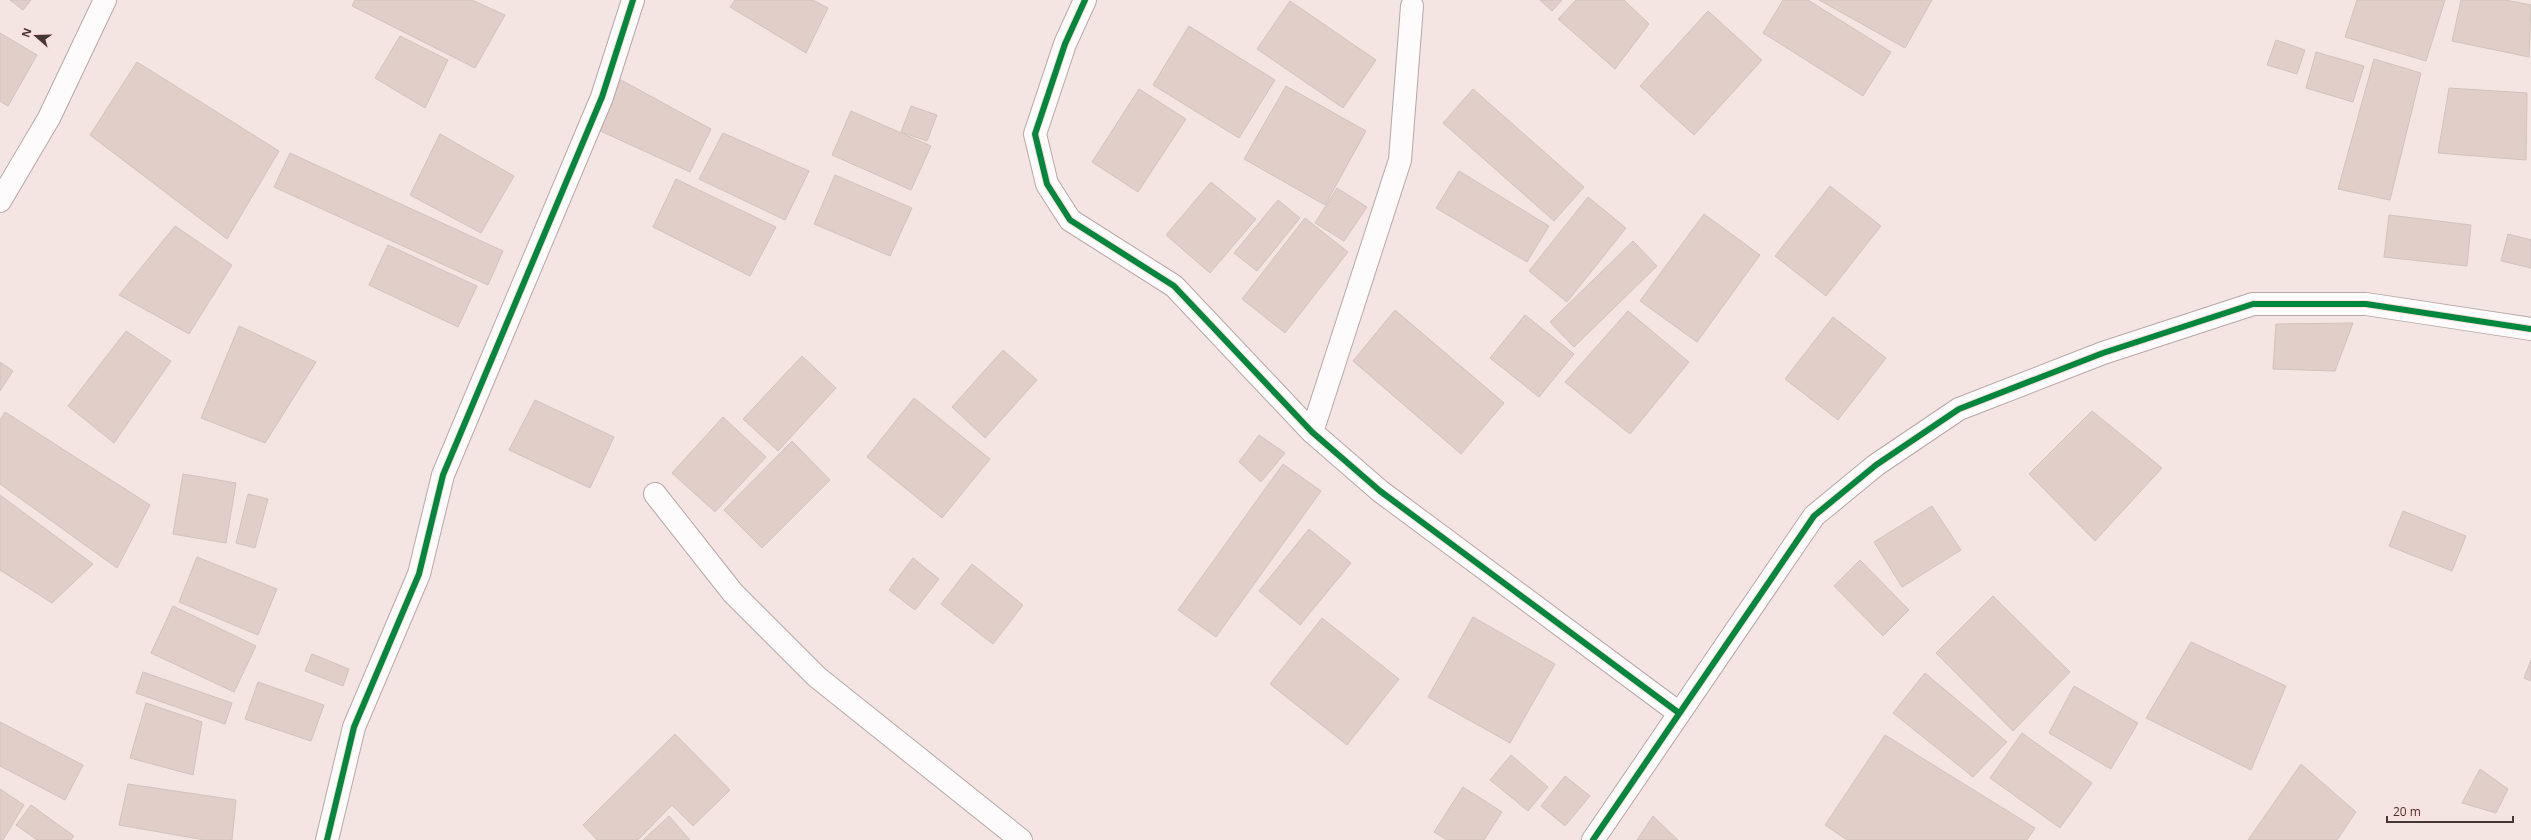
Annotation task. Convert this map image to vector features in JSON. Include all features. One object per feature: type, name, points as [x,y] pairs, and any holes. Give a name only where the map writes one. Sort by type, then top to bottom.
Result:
[{"type":"street","points":[[0,201],[49,118],[105,0]]},
{"type":"street","points":[[327,840],[354,727],[419,574],[443,475],[602,97],[633,0]]},
{"type":"street","points":[[1085,0],[1065,44],[1035,134],[1048,184],[1070,220],[1174,286],[1312,432],[1380,491],[1679,713]]},
{"type":"street","points":[[1312,432],[1400,160],[1412,6]]},
{"type":"street","points":[[1593,840],[1814,516],[1876,465],[1959,409],[2103,353],[2253,304],[2366,304],[2531,329]]},
{"type":"street","points":[[655,494],[733,593],[817,677],[1021,840]]},
{"type":"building","points":[[10,0],[31,0],[23,10]]},
{"type":"building","points":[[355,0],[472,0],[505,15],[475,68],[352,6]]},
{"type":"building","points":[[735,0],[813,0],[828,8],[806,53],[730,7]]},
{"type":"building","points":[[1540,0],[1562,0],[1552,11]]},
{"type":"building","points":[[1576,0],[1624,0],[1649,24],[1615,69],[1558,19]]},
{"type":"building","points":[[1783,0],[1808,0],[1891,52],[1863,96],[1763,33]]},
{"type":"building","points":[[1819,0],[1932,0],[1905,48]]},
{"type":"building","points":[[2357,0],[2445,0],[2426,61],[2345,37]]},
{"type":"building","points":[[2461,0],[2505,0],[2531,5],[2529,57],[2452,41]]},
{"type":"building","points":[[1290,1],[1376,60],[1343,108],[1257,49]]},
{"type":"building","points":[[1708,11],[1762,60],[1694,135],[1640,86]]},
{"type":"building","points":[[1189,26],[1275,80],[1239,138],[1153,85]]},
{"type":"building","points":[[0,33],[37,55],[8,106],[0,101]]},
{"type":"building","points":[[400,36],[448,60],[425,108],[375,78]]},
{"type":"building","points":[[2276,40],[2305,50],[2297,74],[2267,65]]},
{"type":"building","points":[[2316,52],[2364,66],[2353,102],[2306,88]]},
{"type":"building","points":[[2374,59],[2421,73],[2390,200],[2338,189]]},
{"type":"building","points":[[137,62],[279,151],[227,239],[90,135]]},
{"type":"building","points":[[621,80],[711,129],[690,172],[596,129]]},
{"type":"building","points":[[1286,86],[1366,131],[1325,205],[1244,159]]},
{"type":"building","points":[[2449,88],[2527,93],[2526,160],[2438,153]]},
{"type":"building","points":[[1139,89],[1186,119],[1138,192],[1092,162]]},
{"type":"building","points":[[1473,89],[1584,187],[1554,221],[1443,123]]},
{"type":"building","points":[[911,106],[937,115],[927,141],[901,132]]},
{"type":"building","points":[[851,111],[931,146],[911,190],[832,155]]},
{"type":"building","points":[[723,133],[809,171],[785,220],[699,179]]},
{"type":"building","points":[[440,134],[514,176],[481,233],[410,195]]},
{"type":"building","points":[[290,153],[503,251],[488,285],[274,187]]},
{"type":"building","points":[[1459,171],[1549,226],[1527,262],[1436,208]]},
{"type":"building","points":[[835,175],[912,208],[890,256],[814,224]]},
{"type":"building","points":[[676,179],[776,227],[750,276],[653,227]]},
{"type":"building","points":[[1211,182],[1256,219],[1210,273],[1166,235]]},
{"type":"building","points":[[1830,186],[1881,226],[1826,296],[1775,256]]},
{"type":"building","points":[[1337,188],[1367,207],[1344,241],[1315,223]]},
{"type":"building","points":[[1588,197],[1626,228],[1567,302],[1529,271]]},
{"type":"building","points":[[1278,200],[1300,218],[1257,271],[1234,253]]},
{"type":"building","points":[[1704,214],[1760,255],[1697,342],[1640,301]]},
{"type":"building","points":[[2389,215],[2471,225],[2467,266],[2384,257]]},
{"type":"building","points":[[1305,218],[1348,252],[1285,333],[1242,299]]},
{"type":"building","points":[[175,226],[232,265],[189,334],[119,295]]},
{"type":"building","points":[[2508,234],[2531,240],[2531,268],[2501,261]]},
{"type":"building","points":[[1633,241],[1657,266],[1574,347],[1550,322]]},
{"type":"building","points":[[388,245],[477,286],[458,327],[369,285]]},
{"type":"building","points":[[1395,310],[1504,403],[1461,454],[1353,361]]},
{"type":"building","points":[[1628,311],[1689,362],[1630,434],[1565,382]]},
{"type":"building","points":[[1525,315],[1574,354],[1539,397],[1490,358]]},
{"type":"building","points":[[1833,317],[1886,358],[1838,420],[1785,379]]},
{"type":"building","points":[[2353,323],[2335,371],[2273,369],[2276,324]]},
{"type":"building","points":[[239,326],[316,362],[265,443],[201,418]]},
{"type":"building","points":[[126,331],[171,361],[114,443],[68,406]]},
{"type":"building","points":[[1003,350],[1037,380],[985,438],[952,407]]},
{"type":"building","points":[[802,356],[836,388],[778,451],[743,419]]},
{"type":"building","points":[[0,362],[13,371],[0,391]]},
{"type":"building","points":[[914,398],[990,459],[942,518],[867,457]]},
{"type":"building","points":[[535,400],[614,437],[590,488],[509,450]]},
{"type":"building","points":[[2092,411],[2162,468],[2095,541],[2029,474]]},
{"type":"building","points":[[5,412],[150,505],[117,568],[0,484],[0,420]]},
{"type":"building","points":[[723,417],[766,457],[715,512],[672,473]]},
{"type":"building","points":[[1259,435],[1285,453],[1261,482],[1239,462]]},
{"type":"building","points":[[792,441],[830,480],[762,548],[724,510]]},
{"type":"building","points":[[1283,464],[1321,491],[1216,637],[1178,610]]},
{"type":"building","points":[[183,474],[236,483],[226,543],[173,534]]},
{"type":"building","points":[[248,494],[268,499],[255,548],[236,543]]},
{"type":"building","points":[[0,495],[93,564],[52,603],[0,570]]},
{"type":"building","points":[[1932,506],[1961,550],[1902,587],[1874,542]]},
{"type":"building","points":[[2403,511],[2466,536],[2452,571],[2389,546]]},
{"type":"building","points":[[1309,529],[1351,563],[1300,625],[1259,591]]},
{"type":"building","points":[[197,557],[277,589],[258,635],[179,602]]},
{"type":"building","points":[[913,558],[939,579],[915,610],[889,590]]},
{"type":"building","points":[[1860,560],[1909,610],[1883,636],[1834,586]]},
{"type":"building","points":[[972,564],[1023,605],[993,644],[941,604]]},
{"type":"building","points":[[1993,596],[2070,672],[2013,731],[1936,653]]},
{"type":"building","points":[[173,606],[256,646],[234,692],[151,653]]},
{"type":"building","points":[[1473,617],[1555,664],[1510,743],[1428,697]]},
{"type":"building","points":[[1322,618],[1399,679],[1347,745],[1270,684]]},
{"type":"building","points":[[2191,642],[2286,686],[2251,770],[2146,718]]},
{"type":"building","points":[[312,654],[349,669],[343,686],[305,671]]},
{"type":"building","points":[[2531,660],[2531,681],[2524,678]]},
{"type":"building","points":[[143,672],[232,703],[225,724],[136,693]]},
{"type":"building","points":[[1925,673],[2007,742],[1973,777],[1893,713]]},
{"type":"building","points":[[258,682],[324,705],[311,741],[245,719]]},
{"type":"building","points":[[2074,686],[2138,723],[2111,769],[2049,733]]},
{"type":"building","points":[[146,703],[202,722],[193,775],[130,758]]},
{"type":"building","points":[[0,722],[83,765],[65,800],[0,766]]},
{"type":"building","points":[[2022,733],[2092,783],[2060,828],[1990,778]]},
{"type":"building","points":[[675,734],[730,790],[693,826],[672,805],[638,840],[597,840],[583,825]]},
{"type":"building","points":[[1885,735],[2035,828],[2027,840],[1847,840],[1825,825]]},
{"type":"building","points":[[1511,755],[1548,787],[1528,811],[1490,780]]},
{"type":"building","points":[[2301,764],[2356,812],[2337,840],[2248,840]]},
{"type":"building","points":[[2480,769],[2508,789],[2496,813],[2462,803]]},
{"type":"building","points":[[1565,776],[1590,796],[1565,826],[1541,806]]},
{"type":"building","points":[[128,784],[236,800],[232,840],[205,840],[119,825]]},
{"type":"building","points":[[1463,787],[1502,812],[1484,840],[1447,840],[1434,832]]},
{"type":"building","points":[[0,789],[24,805],[3,840],[0,840]]},
{"type":"building","points":[[31,805],[74,836],[71,840],[37,840],[16,825]]},
{"type":"building","points":[[669,816],[690,840],[643,840]]},
{"type":"building","points":[[1653,816],[1678,840],[1637,840]]},
{"type":"cycle path","points":[[327,840],[354,727],[419,574],[443,475],[602,97],[633,0]]},
{"type":"cycle path","points":[[1085,0],[1065,44],[1035,134],[1047,184],[1070,220],[1174,286],[1312,432],[1380,491],[1679,713]]},
{"type":"cycle path","points":[[1593,840],[1814,516],[1876,465],[1959,409],[2103,353],[2253,304],[2366,304],[2531,329]]}]
